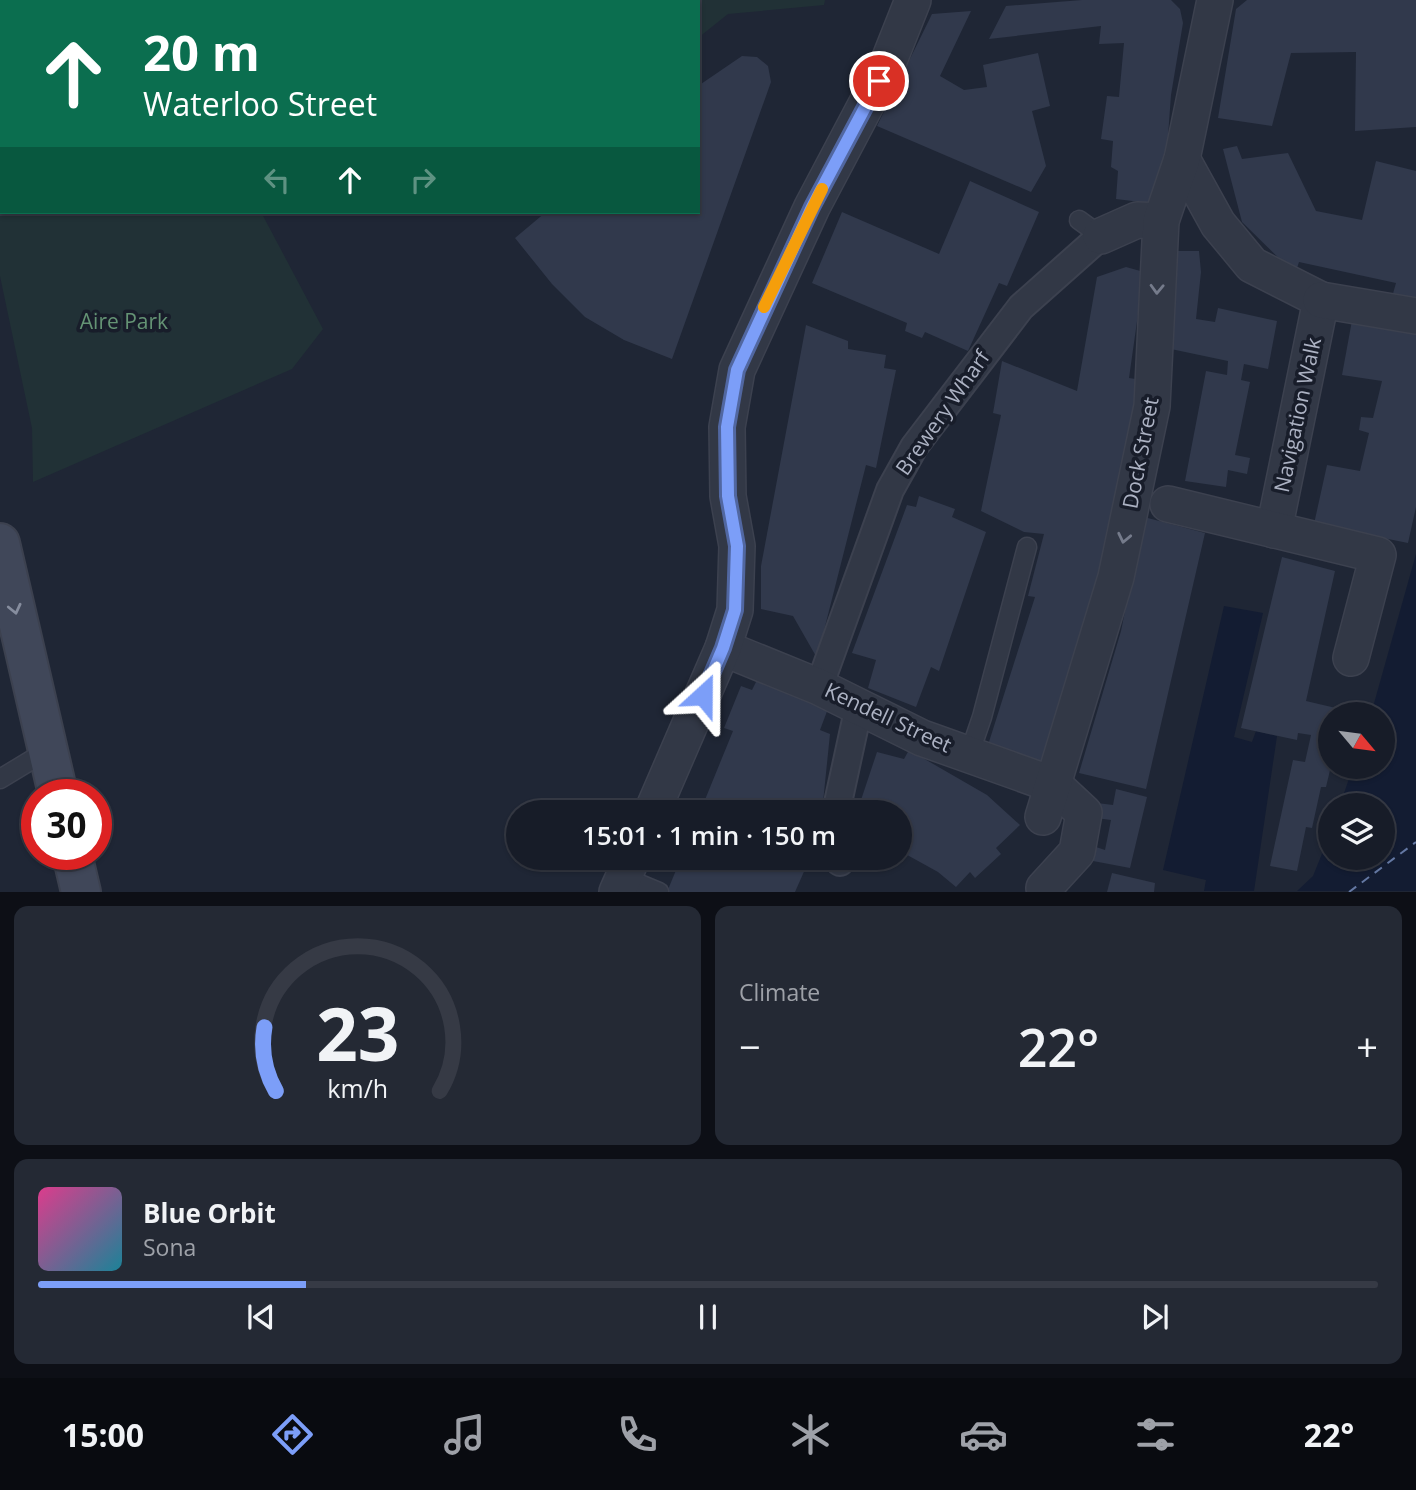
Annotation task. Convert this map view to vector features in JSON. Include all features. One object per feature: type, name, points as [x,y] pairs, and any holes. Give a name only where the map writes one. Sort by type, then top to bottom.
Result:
[{"type":"main road","points":[[0,543],[55,779]]},
{"type":"main road","points":[[76,870],[81,891]]},
{"type":"street","points":[[657,800],[723,648],[735,610],[737,546],[728,496],[727,427],[737,370],[812,207],[888,63],[913,0]]},
{"type":"street","name":"Dock Street","points":[[1048,801],[1116,577],[1152,406],[1161,221],[1182,159],[1214,0]]},
{"type":"street","points":[[1182,159],[1218,223],[1252,265],[1321,300],[1416,316]]},
{"type":"street","name":"Brewery Wharf","points":[[819,687],[890,490],[914,447],[1021,307],[1090,228],[1137,220],[1161,221]]},
{"type":"street","name":"Navigation Walk","points":[[1274,530],[1321,300]]},
{"type":"street","points":[[1168,504],[1378,555],[1351,658]]},
{"type":"street","name":"Kendell Street","points":[[723,648],[819,687],[922,738],[969,755],[1048,801]]},
{"type":"street","points":[[839,800],[859,706]]},
{"type":"street","points":[[1047,891],[1044,888],[1077,852],[1084,813],[1048,801]]},
{"type":"lane","points":[[969,755],[982,717],[1027,547]]},
{"type":"lane","points":[[0,779],[48,750]]},
{"type":"lane","points":[[624,875],[659,891]]},
{"type":"green space","points":[[700,0],[825,0],[824,5],[728,14],[700,36]]},
{"type":"green space","name":"Aire Park","points":[[0,214],[262,214],[323,329],[292,369],[33,482],[32,428],[0,276]]},
{"type":"water","points":[[1416,554],[1416,891],[1297,891],[1313,876],[1318,864],[1318,870],[1395,870],[1395,793],[1344,793],[1349,779],[1395,779],[1395,702],[1374,702]]},
{"type":"water","points":[[1224,606],[1263,613],[1234,737],[1252,742],[1256,731],[1277,736],[1254,891],[1204,891],[1206,880],[1163,870]]},
{"type":"building","points":[[1082,0],[1171,0],[1180,9],[1183,23],[1171,95],[1166,163],[1157,204],[1116,199],[1118,171],[1111,167],[1113,141],[1101,139],[1107,96],[1119,97],[1124,43],[1099,44],[1101,26],[989,39],[1006,6]]},
{"type":"building","points":[[1247,0],[1416,0],[1416,127],[1355,131],[1356,52],[1291,53],[1272,126],[1218,118],[1236,9]]},
{"type":"building","points":[[971,11],[940,76],[964,90],[987,87],[983,65],[1038,53],[1050,106],[1032,111],[1046,166],[1031,192],[877,126],[932,14]]},
{"type":"building","points":[[742,56],[757,57],[768,66],[771,82],[672,359],[624,340],[585,317],[552,284],[515,238],[544,214],[700,214],[700,85]]},
{"type":"building","points":[[1237,146],[1242,159],[1288,153],[1316,211],[1362,220],[1376,161],[1416,171],[1416,302],[1392,297],[1396,283],[1299,262],[1295,274],[1242,222],[1223,149]]},
{"type":"building","points":[[970,181],[1039,212],[1007,286],[999,283],[968,351],[925,332],[922,338],[905,331],[907,323],[812,283],[842,212],[939,254]]},
{"type":"building","points":[[1178,251],[1199,251],[1201,272],[1196,319],[1215,322],[1218,308],[1277,321],[1268,369],[1244,364],[1241,380],[1250,382],[1235,455],[1250,458],[1247,474],[1228,470],[1226,487],[1185,481],[1206,371],[1227,375],[1228,361],[1171,349]]},
{"type":"building","points":[[1126,267],[1144,272],[1129,378],[1142,380],[1112,547],[1045,762],[988,745],[1035,597],[1028,596],[1044,534],[1024,532],[981,511],[1001,415],[993,413],[1002,361],[1077,391],[1097,277]]},
{"type":"building","points":[[1353,315],[1416,328],[1416,507],[1408,543],[1314,524],[1327,465],[1360,471],[1369,433],[1359,430],[1361,417],[1373,418],[1382,381],[1342,375]]},
{"type":"building","points":[[806,325],[848,341],[848,349],[886,355],[884,368],[896,370],[876,468],[866,465],[817,658],[793,616],[761,609],[761,566]]},
{"type":"building","points":[[919,496],[955,509],[952,517],[986,532],[939,671],[931,667],[916,707],[868,688],[876,660],[852,653],[907,505],[916,507]]},
{"type":"building","points":[[1144,517],[1205,533],[1146,789],[1079,773],[1121,631]]},
{"type":"building","points":[[1282,557],[1335,571],[1306,701],[1318,704],[1318,779],[1328,779],[1326,787],[1321,787],[1318,793],[1312,828],[1306,827],[1297,871],[1270,866],[1293,760],[1305,762],[1311,735],[1298,733],[1297,740],[1241,728]]},
{"type":"building","points":[[760,674],[829,706],[820,730],[830,734],[823,800],[705,800],[733,731],[724,728],[741,686],[752,690]]},
{"type":"building","points":[[909,750],[987,795],[1020,825],[996,848],[1001,854],[975,878],[970,872],[956,887],[938,872],[912,858],[912,800],[861,800],[877,752],[904,759]]},
{"type":"building","points":[[1116,789],[1147,797],[1130,868],[1093,861],[1096,847],[1105,850],[1111,820],[1096,818],[1097,803],[1113,805]]},
{"type":"building","points":[[676,870],[805,870],[795,892],[667,892]]},
{"type":"building","points":[[1112,873],[1155,883],[1154,892],[1107,892]]},
{"type":"ferry route","points":[[1349,892],[1416,842]]},
{"type":"slow traffic","points":[[764,307],[822,189]]},
{"type":"route","points":[[703,695],[723,648],[735,610],[737,546],[728,496],[727,427],[737,370],[755,324],[812,207],[879,81]]}]
